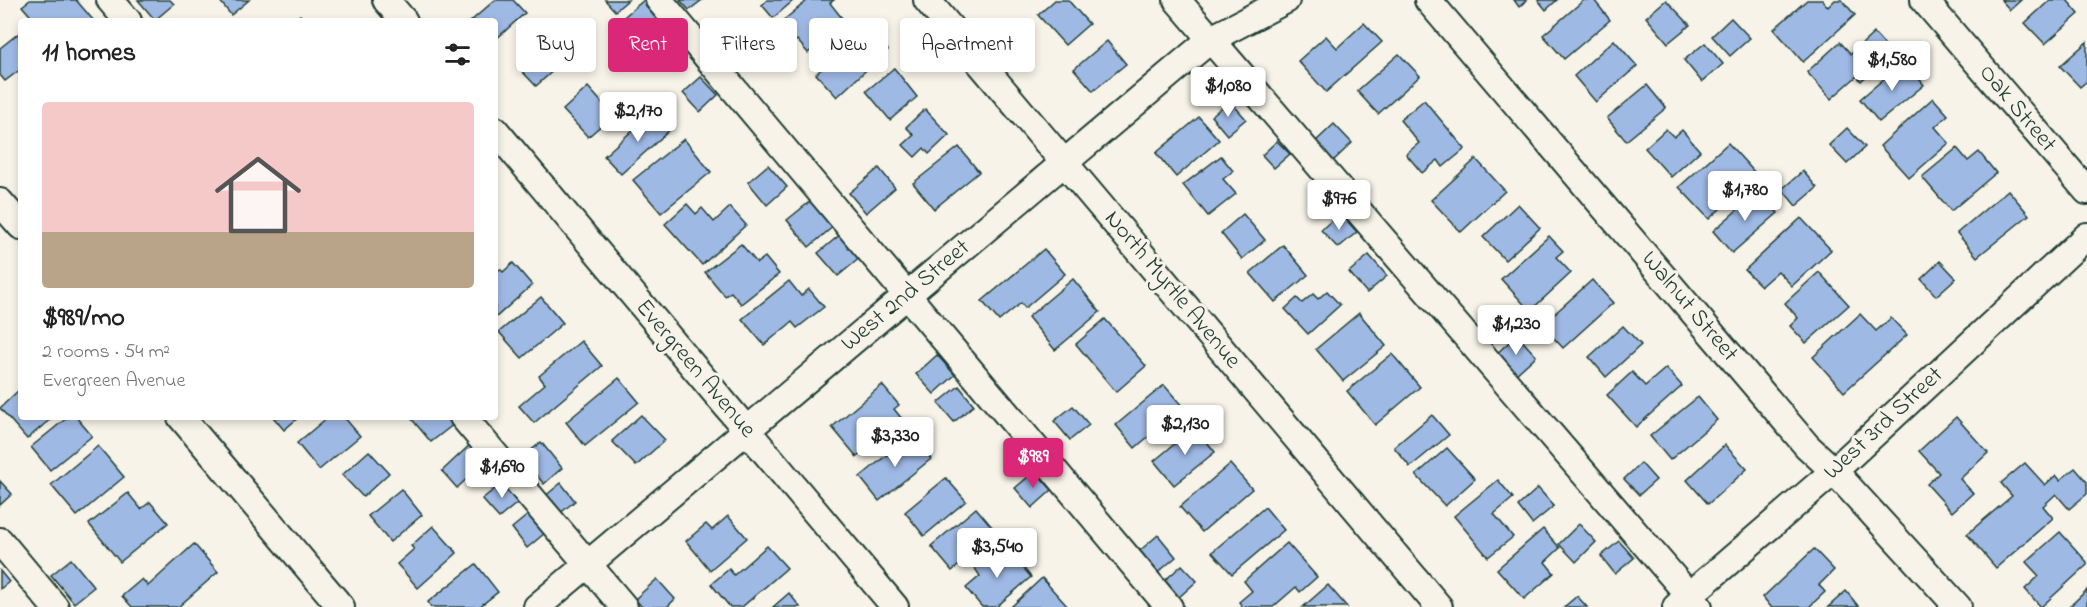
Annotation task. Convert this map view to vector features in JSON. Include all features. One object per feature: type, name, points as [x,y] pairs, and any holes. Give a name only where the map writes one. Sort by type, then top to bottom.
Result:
[{"type":"street","points":[[110,0],[125,18]]},
{"type":"street","points":[[386,0],[401,18]]},
{"type":"street","points":[[659,0],[1169,607]]},
{"type":"street","name":"North Myrtle Avenue","points":[[927,0],[1438,607]]},
{"type":"street","points":[[1177,0],[1688,603]]},
{"type":"street","name":"West 2nd Street","points":[[537,607],[1211,39],[1286,0]]},
{"type":"street","name":"Walnut Street","points":[[1428,0],[1807,446],[1834,471],[1958,607]]},
{"type":"street","name":"Oak Street","points":[[1924,0],[2087,191]]},
{"type":"street","name":"Evergreen Avenue","points":[[498,134],[895,607]]},
{"type":"street","points":[[0,201],[18,222]]},
{"type":"street","name":"West 3rd Street","points":[[1688,603],[2087,236]]},
{"type":"street","points":[[184,420],[341,607]]},
{"type":"street","points":[[466,420],[624,607]]},
{"type":"street","points":[[0,541],[55,607]]},
{"type":"building","points":[[30,0],[76,0],[91,18],[32,18],[22,6]]},
{"type":"building","points":[[138,0],[170,0],[174,4],[157,18],[153,18]]},
{"type":"building","points":[[219,0],[249,0],[231,15]]},
{"type":"building","points":[[495,0],[513,0],[525,13],[516,18],[516,21],[498,37],[498,18],[474,18]]},
{"type":"building","points":[[605,0],[628,0],[615,11]]},
{"type":"building","points":[[647,0],[662,18],[623,18]]},
{"type":"building","points":[[680,0],[702,0],[689,10]]},
{"type":"building","points":[[767,0],[794,0],[773,18],[762,5]]},
{"type":"building","points":[[808,0],[834,0],[830,3],[842,18],[809,18],[808,53],[797,40],[797,18],[786,18]]},
{"type":"building","points":[[1055,0],[1068,0],[1089,24],[1065,45],[1038,15]]},
{"type":"building","points":[[1514,0],[1527,0],[1519,7]]},
{"type":"building","points":[[1538,0],[1557,0],[1546,10]]},
{"type":"building","points":[[1584,0],[1594,0],[1610,20],[1564,59],[1543,35]]},
{"type":"building","points":[[1666,0],[1690,25],[1668,43],[1646,17]]},
{"type":"building","points":[[1807,0],[1822,0],[1828,7],[1835,0],[1842,0],[1855,15],[1803,62],[1774,29]]},
{"type":"building","points":[[2001,0],[2021,0],[2010,10]]},
{"type":"building","points":[[2050,0],[2067,0],[2079,14],[2045,44],[2025,23]]},
{"type":"building","points":[[1731,18],[1750,38],[1730,56],[1712,36]]},
{"type":"building","points":[[1364,23],[1382,42],[1326,92],[1298,61],[1326,36],[1337,48]]},
{"type":"building","points":[[1874,33],[1892,53],[1861,81],[1857,76],[1831,99],[1807,72],[1840,42],[1851,54]]},
{"type":"building","points":[[18,34],[18,71],[5,81],[0,75],[0,48]]},
{"type":"building","points":[[1614,40],[1637,66],[1596,102],[1574,76]]},
{"type":"building","points":[[1107,41],[1126,64],[1093,91],[1074,69]]},
{"type":"building","points":[[2087,42],[2087,81],[2080,87],[2060,66]]},
{"type":"building","points":[[1705,43],[1723,64],[1702,82],[1684,60]]},
{"type":"building","points":[[1399,54],[1420,76],[1378,114],[1357,91]]},
{"type":"building","points":[[1905,61],[1924,85],[1879,122],[1860,99]]},
{"type":"building","points":[[894,68],[917,97],[890,120],[866,91]]},
{"type":"building","points":[[523,72],[552,72],[536,86]]},
{"type":"building","points":[[818,72],[864,72],[837,97],[816,74]]},
{"type":"building","points":[[701,77],[718,95],[700,112],[683,93]]},
{"type":"building","points":[[1647,85],[1666,108],[1626,141],[1607,118]]},
{"type":"building","points":[[588,87],[613,115],[588,137],[563,110]]},
{"type":"building","points":[[1933,98],[1948,115],[1935,127],[1949,143],[1909,178],[1880,146]]},
{"type":"building","points":[[1424,100],[1465,149],[1443,167],[1438,160],[1422,173],[1406,154],[1419,143],[1400,120]]},
{"type":"building","points":[[1230,101],[1246,119],[1227,135],[1211,116]]},
{"type":"building","points":[[925,109],[949,135],[929,154],[924,148],[915,157],[903,145],[914,135],[906,127]]},
{"type":"building","points":[[654,111],[671,129],[621,174],[604,156]]},
{"type":"building","points":[[1199,117],[1219,140],[1176,177],[1156,153]]},
{"type":"building","points":[[1334,124],[1352,143],[1332,162],[1314,143]]},
{"type":"building","points":[[1847,128],[1865,147],[1847,164],[1829,145]]},
{"type":"building","points":[[1666,129],[1674,137],[1682,130],[1700,151],[1671,177],[1645,148]]},
{"type":"building","points":[[684,139],[711,172],[661,213],[633,180]]},
{"type":"building","points":[[1277,141],[1290,154],[1274,168],[1262,155]]},
{"type":"building","points":[[1728,143],[1757,175],[1709,219],[1679,187]]},
{"type":"building","points":[[959,147],[979,172],[934,209],[913,183]]},
{"type":"building","points":[[1957,148],[1968,161],[1979,152],[1996,173],[1951,211],[1922,177]]},
{"type":"building","points":[[1221,156],[1233,171],[1223,179],[1236,194],[1208,216],[1183,185]]},
{"type":"building","points":[[1476,159],[1505,191],[1461,232],[1431,200]]},
{"type":"building","points":[[768,165],[787,187],[767,205],[748,182]]},
{"type":"building","points":[[879,168],[895,188],[866,213],[849,193]]},
{"type":"building","points":[[1803,171],[1817,188],[1796,206],[1782,189]]},
{"type":"building","points":[[2008,190],[2029,215],[1977,257],[1957,233]]},
{"type":"building","points":[[1759,191],[1778,213],[1732,253],[1713,231]]},
{"type":"building","points":[[813,199],[835,225],[809,247],[787,220]]},
{"type":"building","points":[[687,204],[696,214],[702,208],[714,222],[730,207],[746,225],[702,265],[665,224]]},
{"type":"building","points":[[1518,204],[1540,228],[1505,260],[1483,237]]},
{"type":"building","points":[[1340,213],[1357,232],[1338,248],[1321,230]]},
{"type":"building","points":[[1243,214],[1265,240],[1242,259],[1221,233]]},
{"type":"building","points":[[1801,218],[1831,250],[1792,286],[1778,271],[1761,286],[1745,270]]},
{"type":"building","points":[[842,233],[861,257],[838,276],[818,253]]},
{"type":"building","points":[[1549,236],[1563,251],[1556,257],[1571,273],[1530,311],[1501,279]]},
{"type":"building","points":[[741,244],[757,263],[765,257],[779,274],[741,304],[731,292],[725,296],[705,272]]},
{"type":"building","points":[[1283,245],[1308,275],[1275,302],[1250,273]]},
{"type":"building","points":[[1044,249],[1065,274],[1025,308],[1021,303],[999,321],[982,301]]},
{"type":"building","points":[[1369,255],[1387,276],[1367,293],[1349,272]]},
{"type":"building","points":[[1940,261],[1956,278],[1936,296],[1921,279]]},
{"type":"building","points":[[513,263],[532,285],[498,315],[498,271],[500,269],[503,272]]},
{"type":"building","points":[[1819,272],[1849,305],[1806,343],[1790,326],[1798,318],[1785,303]]},
{"type":"building","points":[[1073,279],[1100,312],[1055,350],[1028,317]]},
{"type":"building","points":[[1592,280],[1613,303],[1563,348],[1542,325]]},
{"type":"building","points":[[789,281],[801,296],[809,289],[824,307],[797,328],[792,322],[764,345],[742,319]]},
{"type":"building","points":[[1327,291],[1340,305],[1308,334],[1285,309],[1297,298],[1302,303],[1313,294],[1318,299]]},
{"type":"building","points":[[541,297],[563,323],[522,358],[499,332]]},
{"type":"building","points":[[1359,313],[1386,346],[1343,381],[1316,349]]},
{"type":"building","points":[[1860,314],[1876,331],[1891,318],[1907,335],[1844,392],[1813,357]]},
{"type":"building","points":[[1105,319],[1146,366],[1116,392],[1076,344]]},
{"type":"building","points":[[1623,326],[1641,345],[1606,377],[1589,357]]},
{"type":"building","points":[[1517,335],[1536,356],[1514,376],[1495,355]]},
{"type":"building","points":[[581,341],[602,366],[534,423],[519,406],[545,384],[539,376]]},
{"type":"building","points":[[1392,354],[1420,387],[1375,425],[1347,391]]},
{"type":"building","points":[[937,355],[955,375],[934,394],[916,374]]},
{"type":"building","points":[[1666,368],[1682,386],[1636,427],[1607,395],[1632,372],[1645,386]]},
{"type":"building","points":[[619,378],[639,402],[585,446],[566,422]]},
{"type":"building","points":[[882,385],[899,405],[894,409],[902,419],[857,457],[832,427]]},
{"type":"building","points":[[1164,385],[1183,407],[1135,448],[1116,425]]},
{"type":"building","points":[[959,386],[974,405],[954,422],[938,403]]},
{"type":"building","points":[[18,391],[18,420],[49,420],[27,439],[0,408]]},
{"type":"building","points":[[1698,397],[1717,420],[1670,460],[1650,436]]},
{"type":"building","points":[[1073,406],[1089,425],[1070,440],[1054,421]]},
{"type":"building","points":[[641,415],[665,440],[636,466],[612,441]]},
{"type":"building","points":[[1432,415],[1449,435],[1410,467],[1394,447]]},
{"type":"building","points":[[1956,417],[1988,453],[1960,479],[1973,493],[1952,512],[1927,484],[1939,473],[1919,451]]},
{"type":"building","points":[[64,420],[79,420],[92,436],[50,470],[31,447]]},
{"type":"building","points":[[276,420],[296,420],[284,430]]},
{"type":"building","points":[[324,420],[347,420],[360,436],[319,470],[297,443]]},
{"type":"building","points":[[413,420],[451,420],[454,424],[431,442]]},
{"type":"building","points":[[1195,427],[1215,452],[1174,485],[1154,461]]},
{"type":"building","points":[[911,435],[931,459],[879,501],[860,477]]},
{"type":"building","points":[[474,441],[489,458],[457,488],[442,471]]},
{"type":"building","points":[[541,442],[562,468],[544,484],[522,458]]},
{"type":"building","points":[[1725,445],[1747,469],[1708,504],[1687,480]]},
{"type":"building","points":[[98,446],[124,477],[77,516],[51,485]]},
{"type":"building","points":[[1447,448],[1475,479],[1445,506],[1416,475]]},
{"type":"building","points":[[369,451],[389,473],[363,497],[342,475]]},
{"type":"building","points":[[1641,463],[1656,480],[1639,495],[1624,479]]},
{"type":"building","points":[[2025,463],[2045,485],[2056,475],[2060,480],[2075,468],[2087,482],[2087,494],[2069,509],[2056,494],[2043,506],[2053,518],[1996,568],[1967,534],[2012,496],[2001,483]]},
{"type":"building","points":[[1230,464],[1252,489],[1202,532],[1180,507]]},
{"type":"building","points":[[1035,471],[1052,490],[1032,508],[1015,488]]},
{"type":"building","points":[[946,478],[966,501],[924,536],[905,512]]},
{"type":"building","points":[[506,480],[522,499],[499,518],[482,499]]},
{"type":"building","points":[[1498,480],[1513,498],[1494,514],[1513,537],[1488,557],[1454,516]]},
{"type":"building","points":[[0,481],[12,494],[0,505]]},
{"type":"building","points":[[561,483],[575,501],[558,515],[544,497]]},
{"type":"building","points":[[1538,488],[1554,506],[1532,524],[1518,506]]},
{"type":"building","points":[[401,489],[422,515],[390,542],[368,516]]},
{"type":"building","points":[[128,493],[141,509],[150,502],[168,523],[120,562],[89,524]]},
{"type":"building","points":[[1265,507],[1284,530],[1232,574],[1212,552]]},
{"type":"building","points":[[976,508],[997,533],[952,571],[931,546]]},
{"type":"building","points":[[529,514],[545,533],[527,548],[512,528]]},
{"type":"building","points":[[728,516],[747,538],[710,570],[686,541],[706,524],[712,530]]},
{"type":"building","points":[[1579,524],[1596,542],[1576,562],[1559,544]]},
{"type":"building","points":[[433,526],[457,553],[418,588],[397,564],[414,549],[411,546]]},
{"type":"building","points":[[1543,529],[1560,548],[1545,562],[1554,573],[1524,599],[1497,569]]},
{"type":"building","points":[[2060,532],[2087,562],[2087,565],[2041,607],[2025,589],[2039,576],[2026,562]]},
{"type":"building","points":[[1158,535],[1176,557],[1155,575],[1137,553]]},
{"type":"building","points":[[1619,541],[1634,558],[1615,574],[1601,556]]},
{"type":"building","points":[[1287,543],[1317,577],[1300,592],[1296,587],[1273,607],[1243,607],[1239,602],[1252,591],[1244,581]]},
{"type":"building","points":[[194,544],[218,572],[178,607],[132,607],[122,596],[142,579],[148,586]]},
{"type":"building","points":[[767,546],[787,568],[742,607],[730,607],[711,584],[729,569],[734,575]]},
{"type":"building","points":[[995,549],[1002,558],[1009,551],[1031,577],[996,607],[982,607],[966,588],[980,576],[974,567]]},
{"type":"building","points":[[1814,549],[1834,570],[1819,585],[1825,592],[1809,607],[1771,607],[1763,597]]},
{"type":"building","points":[[71,559],[94,587],[74,603],[51,575]]},
{"type":"building","points":[[476,564],[498,592],[479,607],[431,607],[428,602]]},
{"type":"building","points":[[1182,565],[1197,581],[1177,599],[1162,583]]},
{"type":"building","points":[[0,571],[9,582],[0,589]]},
{"type":"building","points":[[1042,578],[1068,607],[1011,607]]},
{"type":"building","points":[[657,579],[675,599],[667,607],[642,607],[635,599]]},
{"type":"building","points":[[1328,585],[1347,607],[1303,607]]},
{"type":"building","points":[[2087,590],[2087,607],[2069,607]]},
{"type":"building","points":[[1846,591],[1859,607],[1828,607]]},
{"type":"building","points":[[789,593],[800,607],[773,607]]},
{"type":"building","points":[[1577,596],[1587,607],[1564,607]]}]
